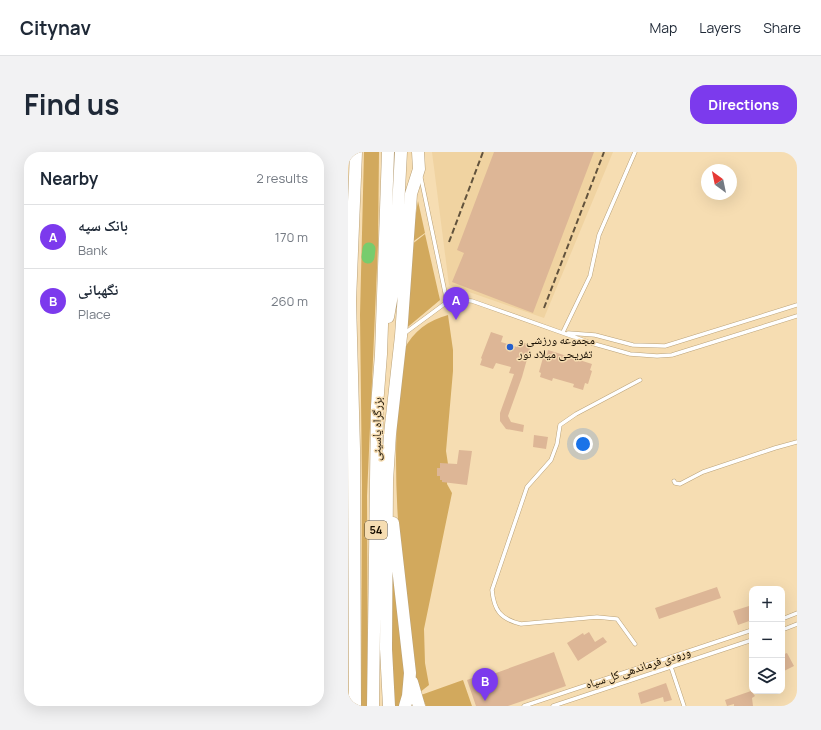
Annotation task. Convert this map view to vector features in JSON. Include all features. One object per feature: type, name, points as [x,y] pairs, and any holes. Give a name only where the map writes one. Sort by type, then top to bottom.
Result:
[{"type":"highway","name":"بزرگراه یاسینی","points":[[355,706],[354,449],[349,306],[356,152]]},
{"type":"highway","name":"بزرگراه یاسینی","points":[[373,706],[377,406],[381,354],[388,152]]},
{"type":"highway","points":[[381,354],[394,284],[402,152]]},
{"type":"highway","points":[[418,152],[419,169],[411,194],[401,336],[391,421],[387,481],[410,673],[419,706]]},
{"type":"highway","name":"54","points":[[387,481],[386,649],[389,706]]},
{"type":"highway","points":[[405,706],[408,696],[410,673]]},
{"type":"lane","points":[[563,332],[590,276],[599,235],[635,152]]},
{"type":"lane","points":[[419,169],[447,302]]},
{"type":"lane","points":[[401,336],[447,302],[458,300],[472,301],[630,354],[657,356],[672,355],[797,316]]},
{"type":"lane","points":[[563,332],[595,335],[633,345],[665,346],[797,305]]},
{"type":"lane","points":[[635,644],[617,619],[597,617],[521,624],[512,622],[497,610],[493,600],[492,590],[527,487],[551,460],[557,444],[560,425],[576,414],[640,380]]},
{"type":"lane","points":[[674,481],[680,484],[703,472],[797,442]]},
{"type":"lane","points":[[785,618],[797,614]]},
{"type":"lane","points":[[785,629],[797,624]]},
{"type":"lane","name":"ورودی فرماندهی کل سپاه","points":[[524,706],[749,631]]},
{"type":"lane","name":"ورودی فرماندهی کل سپاه","points":[[553,706],[749,641]]},
{"type":"lane","points":[[671,667],[684,706]]},
{"type":"shaded area","points":[[364,152],[379,152],[378,245],[367,496],[368,706],[361,706],[362,485],[360,315]]},
{"type":"shaded area","points":[[432,152],[613,152],[544,318],[449,285]]},
{"type":"shaded area","points":[[418,201],[425,233],[411,243]]},
{"type":"shaded area","points":[[425,234],[440,300],[403,331],[411,245]]},
{"type":"shaded area","points":[[448,315],[453,350],[453,371],[446,451],[448,464],[447,484],[452,493],[424,629],[425,663],[429,685],[419,693],[415,682],[399,537],[396,465],[400,370],[404,350],[412,337],[428,323]]},
{"type":"shaded area","points":[[392,528],[407,688],[402,706],[394,706],[392,695]]},
{"type":"shaded area","points":[[463,680],[472,706],[426,706],[421,695]]},
{"type":"building","points":[[494,152],[594,152],[533,313],[452,282],[464,253],[457,250]]},
{"type":"building","points":[[491,332],[503,336],[501,342],[517,347],[519,341],[531,345],[522,377],[508,416],[511,422],[524,425],[523,432],[506,429],[500,421],[500,413],[514,374],[509,373],[511,367],[496,363],[493,369],[480,365],[481,358]]},
{"type":"building","points":[[548,350],[592,364],[590,370],[592,371],[588,384],[585,383],[583,390],[573,387],[574,384],[553,378],[552,381],[540,377],[541,373],[539,372],[544,354],[547,355]]},
{"type":"building","points":[[534,435],[548,437],[546,449],[533,447]]},
{"type":"building","points":[[459,450],[472,451],[467,485],[442,482],[442,480],[440,480],[440,476],[437,476],[437,468],[440,468],[440,463],[457,464]]},
{"type":"building","points":[[717,587],[721,598],[659,619],[655,608]]},
{"type":"building","points":[[749,606],[749,621],[738,625],[733,611]]},
{"type":"building","points":[[589,632],[595,642],[603,637],[607,642],[578,661],[567,643],[583,633],[584,635]]},
{"type":"building","points":[[554,652],[566,686],[508,706],[476,706],[467,680],[481,675],[482,678]]},
{"type":"building","points":[[787,653],[794,666],[785,670],[785,658],[785,654]]},
{"type":"building","points":[[666,683],[672,700],[664,702],[663,697],[641,704],[638,693]]},
{"type":"building","points":[[749,692],[749,694],[753,694],[755,696],[752,698],[753,706],[734,706],[734,704],[727,706],[725,700]]},
{"type":"waterway","points":[[368,257],[369,249]]},
{"type":"railway","points":[[449,242],[483,152]]},
{"type":"railway","points":[[544,308],[604,152]]},
{"type":"place","name":"بانک سپه","points":[[456,320]]},
{"type":"place","name":"مجموعه ورزشی و تفریحی میلاد نور","points":[[510,347]]},
{"type":"place","name":"نگهبانی","points":[[485,701]]}]
